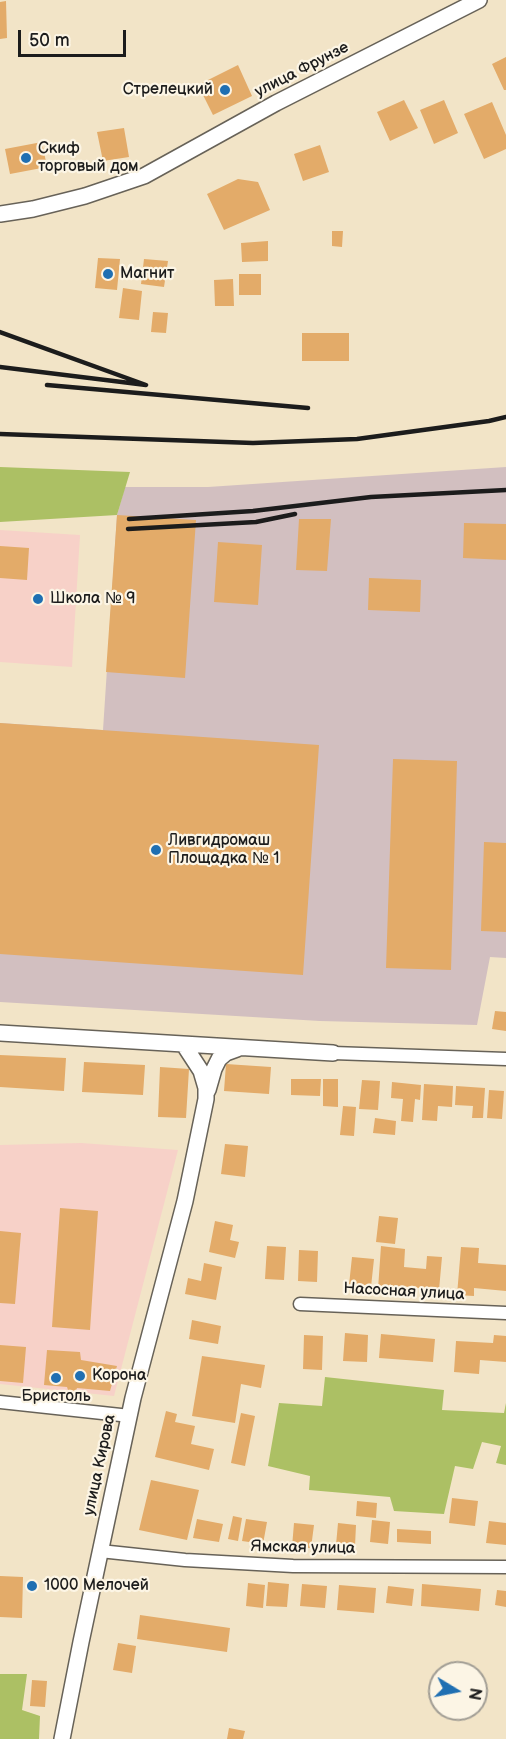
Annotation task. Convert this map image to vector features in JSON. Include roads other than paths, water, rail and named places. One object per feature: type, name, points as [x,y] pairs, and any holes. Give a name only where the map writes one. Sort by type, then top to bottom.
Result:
[{"type":"street","name":"улица Фрунзе","points":[[0,214],[33,209],[85,196],[144,176],[276,103],[479,0]]},
{"type":"street","points":[[0,203],[33,209]]},
{"type":"street","points":[[0,1033],[333,1053],[506,1059]]},
{"type":"street","points":[[184,1045],[201,1071],[206,1088],[206,1099]]},
{"type":"street","name":"улица Кирова","points":[[62,1739],[130,1416],[185,1201],[211,1076],[219,1059],[229,1051],[241,1048]]},
{"type":"street","name":"Насосная улица","points":[[300,1304],[506,1313]]},
{"type":"street","points":[[0,1402],[130,1416]]},
{"type":"street","name":"Ямская улица","points":[[100,1551],[185,1560],[293,1566],[506,1567]]},
{"type":"railway","points":[[0,332],[146,385],[0,367]]},
{"type":"railway","points":[[47,385],[308,408]]},
{"type":"railway","points":[[0,434],[253,443],[357,439],[506,417]]},
{"type":"railway","points":[[129,519],[253,511],[371,497],[506,490]]},
{"type":"railway","points":[[128,529],[256,522],[295,514]]},
{"type":"place","name":"Стрелецкий","points":[[225,90]]},
{"type":"place","name":"Скиф торговый дом","points":[[26,158]]},
{"type":"place","name":"Магнит","points":[[108,274]]},
{"type":"place","name":"Школа № 9","points":[[38,599]]},
{"type":"place","name":"Ливгидромаш Площадка № 1","points":[[156,850]]},
{"type":"place","name":"Корона","points":[[80,1376]]},
{"type":"place","name":"Бристоль","points":[[56,1378]]},
{"type":"place","name":"1000 Мелочей","points":[[32,1586]]}]
